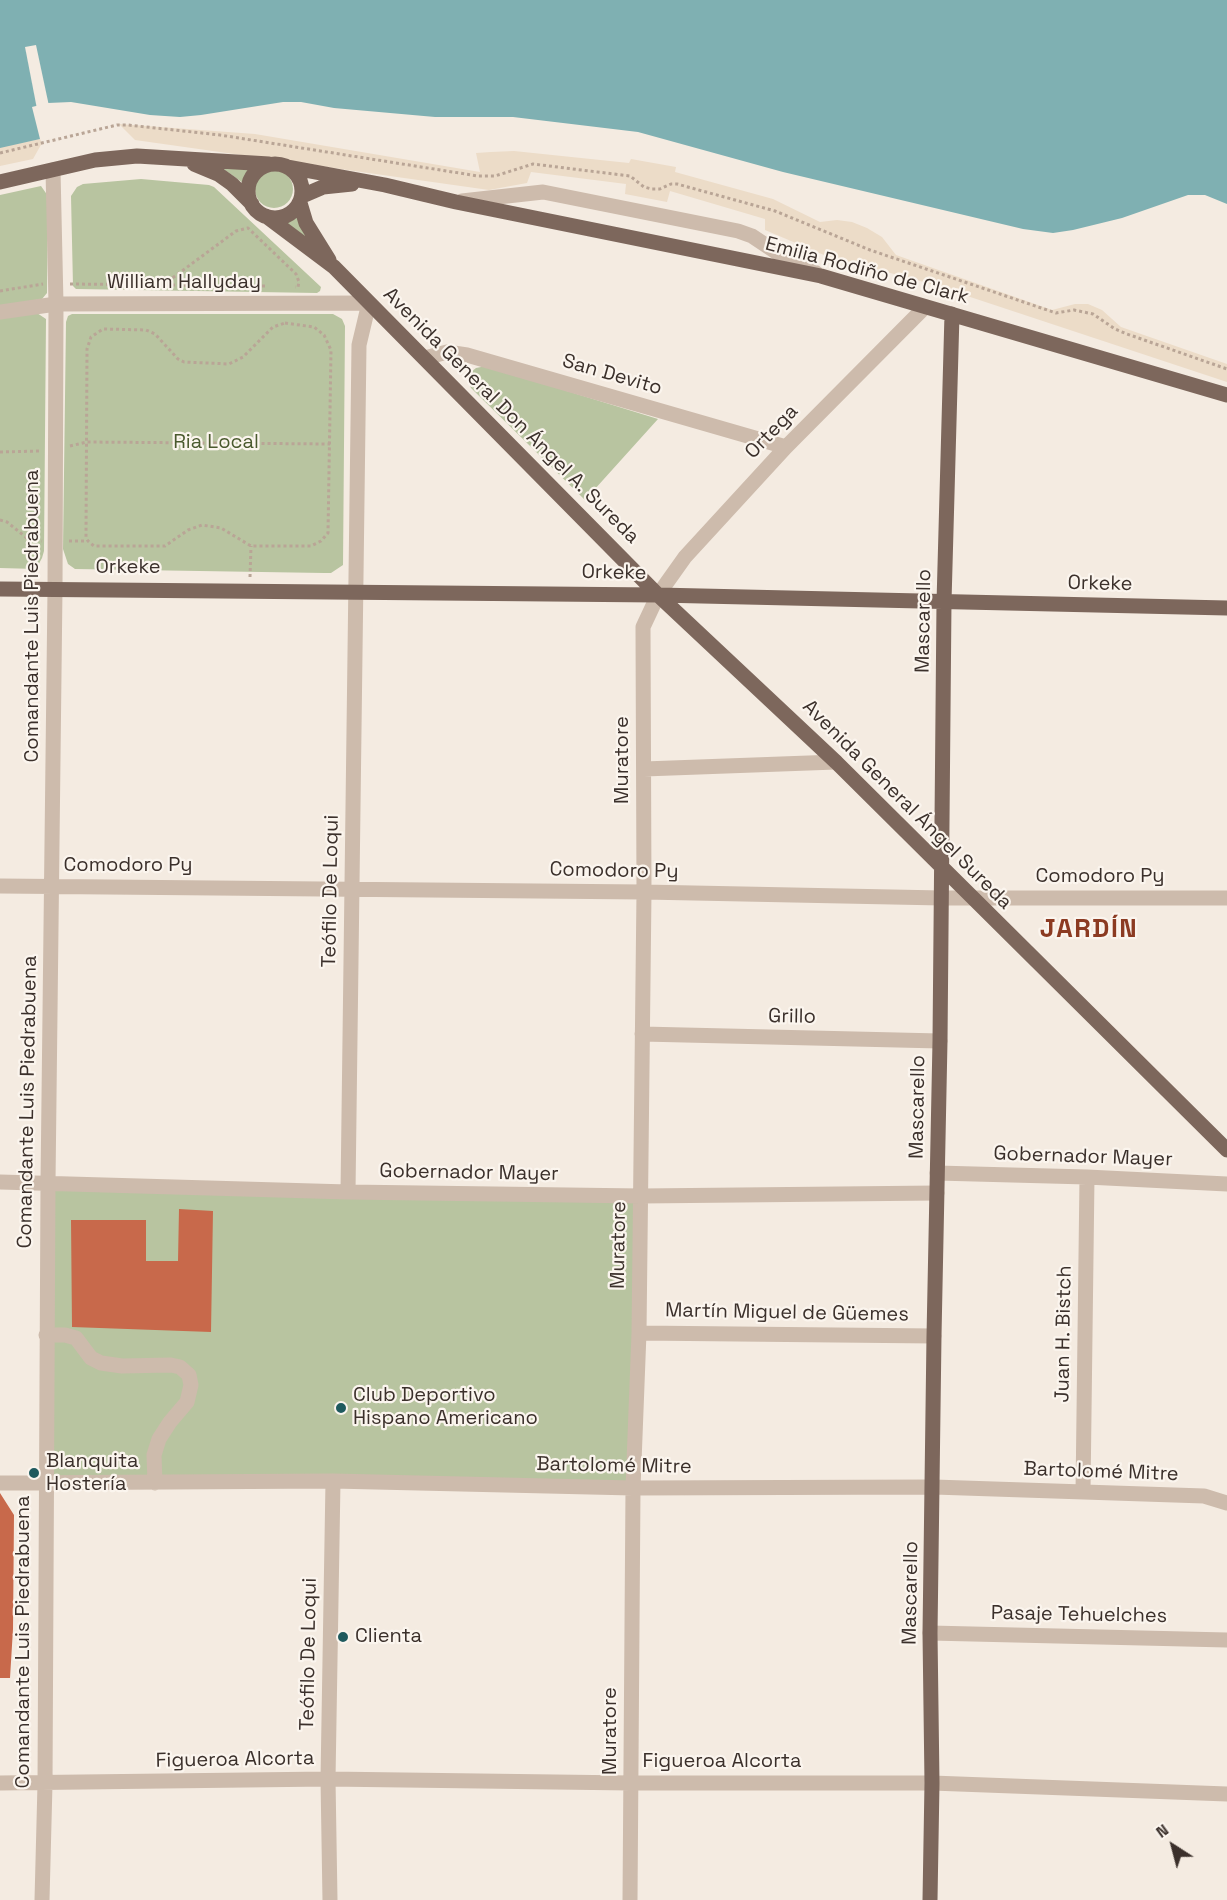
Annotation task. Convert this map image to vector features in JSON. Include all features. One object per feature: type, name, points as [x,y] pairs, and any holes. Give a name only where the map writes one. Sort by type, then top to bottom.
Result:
[{"type":"main road","points":[[0,182],[95,160],[137,156],[171,157],[279,164],[288,167],[300,181],[301,199],[289,214],[274,218],[266,216],[218,174],[203,166],[171,157]]},
{"type":"main road","points":[[252,204],[249,196],[251,180],[255,173],[269,164]]},
{"type":"main road","name":"Emilia Rodiño de Clark","points":[[288,167],[821,276],[1227,395]]},
{"type":"main road","name":"Emilia Rodiño de Clark","points":[[301,199],[323,187],[348,184],[385,185]]},
{"type":"main road","name":"Avenida General Don Ángel A. Sureda","points":[[301,199],[306,223],[334,267]]},
{"type":"main road","name":"Avenida General Don Ángel A. Sureda","points":[[266,216],[334,267],[658,595]]},
{"type":"main road","name":"Mascarello","points":[[930,1900],[932,1783],[930,1633],[942,898],[944,602],[952,314]]},
{"type":"main road","name":"Orkeke","points":[[0,589],[658,595],[1227,608]]},
{"type":"main road","name":"Avenida General Ángel Sureda","points":[[658,595],[836,762],[1227,1150]]},
{"type":"street","points":[[51,284],[53,170]]},
{"type":"street","points":[[456,202],[543,192],[738,231],[752,236],[776,252],[821,276]]},
{"type":"street","name":"Comandante Luis Piedrabuena","points":[[42,1900],[45,1784],[46,1335],[55,589],[56,304],[51,284]]},
{"type":"street","name":"William Hallyday","points":[[0,312],[56,304],[369,303]]},
{"type":"street","name":"Teófilo De Loqui","points":[[348,1192],[359,345],[369,303]]},
{"type":"street","name":"Ortega","points":[[658,595],[685,557],[786,447],[926,307]]},
{"type":"street","name":"San Devito","points":[[425,358],[447,352],[467,355],[786,447]]},
{"type":"street","name":"Muratore","points":[[630,1900],[633,1488],[641,1196],[644,892],[643,627],[658,595]]},
{"type":"street","points":[[644,769],[836,762]]},
{"type":"street","name":"Comodoro Py","points":[[0,886],[644,892],[942,898],[1227,898]]},
{"type":"street","name":"Grillo","points":[[642,1035],[940,1041]]},
{"type":"street","name":"Gobernador Mayer","points":[[937,1173],[1227,1184]]},
{"type":"street","name":"Juan H. Bistch","points":[[1083,1492],[1087,1177]]},
{"type":"street","name":"Gobernador Mayer","points":[[0,1182],[348,1192],[641,1196],[937,1193]]},
{"type":"street","name":"Martín Miguel de Güemes","points":[[639,1333],[934,1336]]},
{"type":"street","points":[[46,1335],[65,1335],[76,1338],[91,1358],[101,1363],[122,1366],[171,1365],[180,1367],[189,1375],[191,1385],[187,1402],[159,1439],[154,1455],[155,1483]]},
{"type":"street","name":"Teófilo De Loqui","points":[[330,1900],[328,1779],[333,1481]]},
{"type":"street","name":"Bartolomé Mitre","points":[[0,1483],[333,1481],[633,1488],[934,1487],[1204,1497],[1227,1503]]},
{"type":"street","name":"Pasaje Tehuelches","points":[[930,1633],[1227,1640]]},
{"type":"street","name":"Figueroa Alcorta","points":[[0,1783],[328,1779],[632,1783],[932,1783],[1227,1794]]},
{"type":"path","points":[[0,153],[54,140]]},
{"type":"path","points":[[163,285],[236,231],[248,228],[299,278],[298,287],[286,287]]},
{"type":"path","points":[[0,291],[51,284]]},
{"type":"path","points":[[77,285],[275,286]]},
{"type":"path","points":[[285,323],[314,327],[330,343],[328,533],[321,541],[311,546],[251,546],[221,528],[202,525],[188,530],[165,546],[94,546],[86,537],[87,442],[87,349],[91,337],[103,330],[146,330],[155,334],[184,363],[229,364],[243,357],[273,327],[285,323]]},
{"type":"path","points":[[0,452],[55,450],[87,442],[330,444]]},
{"type":"path","points":[[249,590],[251,546]]},
{"type":"green space","points":[[215,163],[255,167],[248,176],[246,185]]},
{"type":"green space","points":[[274,170],[287,176],[293,189],[287,202],[274,208],[261,202],[255,189],[261,176]]},
{"type":"green space","points":[[141,179],[214,187],[321,287],[320,291],[317,293],[76,289],[73,286],[71,196],[77,187],[83,184]]},
{"type":"green space","points":[[41,186],[48,196],[47,293],[42,299],[0,306],[0,195]]},
{"type":"green space","points":[[296,212],[326,262],[280,218]]},
{"type":"green space","points":[[37,313],[46,319],[44,551],[36,569],[0,568],[0,317]]},
{"type":"green space","name":"Ria Local","points":[[72,314],[333,314],[342,319],[345,326],[343,565],[331,573],[324,573],[75,569],[68,564],[63,549],[66,322],[68,316]]},
{"type":"green space","points":[[486,366],[658,419],[585,500],[471,388],[467,379],[470,373],[476,368]]},
{"type":"green space","name":"Club Deportivo Hispano Americano","points":[[48,1182],[641,1196],[633,1488],[45,1484]]},
{"type":"shaded area","points":[[119,124],[255,134],[480,172],[476,153],[514,151],[629,163],[631,159],[676,167],[675,172],[773,199],[820,222],[837,220],[852,222],[882,237],[896,255],[1052,310],[1075,304],[1088,304],[1102,310],[1121,327],[1227,364],[1227,382],[931,284],[824,255],[765,230],[765,219],[670,191],[667,202],[625,194],[626,184],[531,172],[527,183],[489,190],[135,140]]},
{"type":"shaded area","points":[[40,139],[42,143],[33,159],[0,166],[0,147]]},
{"type":"water","points":[[0,0],[1227,0],[1227,204],[1205,195],[1188,195],[1122,218],[1053,233],[1023,229],[783,172],[638,132],[513,117],[435,117],[334,108],[301,102],[283,102],[180,117],[150,115],[71,102],[48,103],[32,107],[40,139],[0,148]]},
{"type":"pier","points":[[36,45],[49,106],[37,109],[25,47]]},
{"type":"building","points":[[179,1209],[213,1211],[211,1332],[72,1327],[71,1220],[146,1220],[146,1261],[178,1261]]},
{"type":"building","points":[[0,1493],[14,1515],[10,1678],[0,1678]]},
{"type":"place","name":"Club Deportivo Hispano Americano","points":[[341,1408]]},
{"type":"place","name":"Blanquita Hostería","points":[[34,1473]]},
{"type":"place","name":"Clienta","points":[[343,1637]]},
{"type":"district","name":"JARDÍN","points":[[1089,930]]}]
